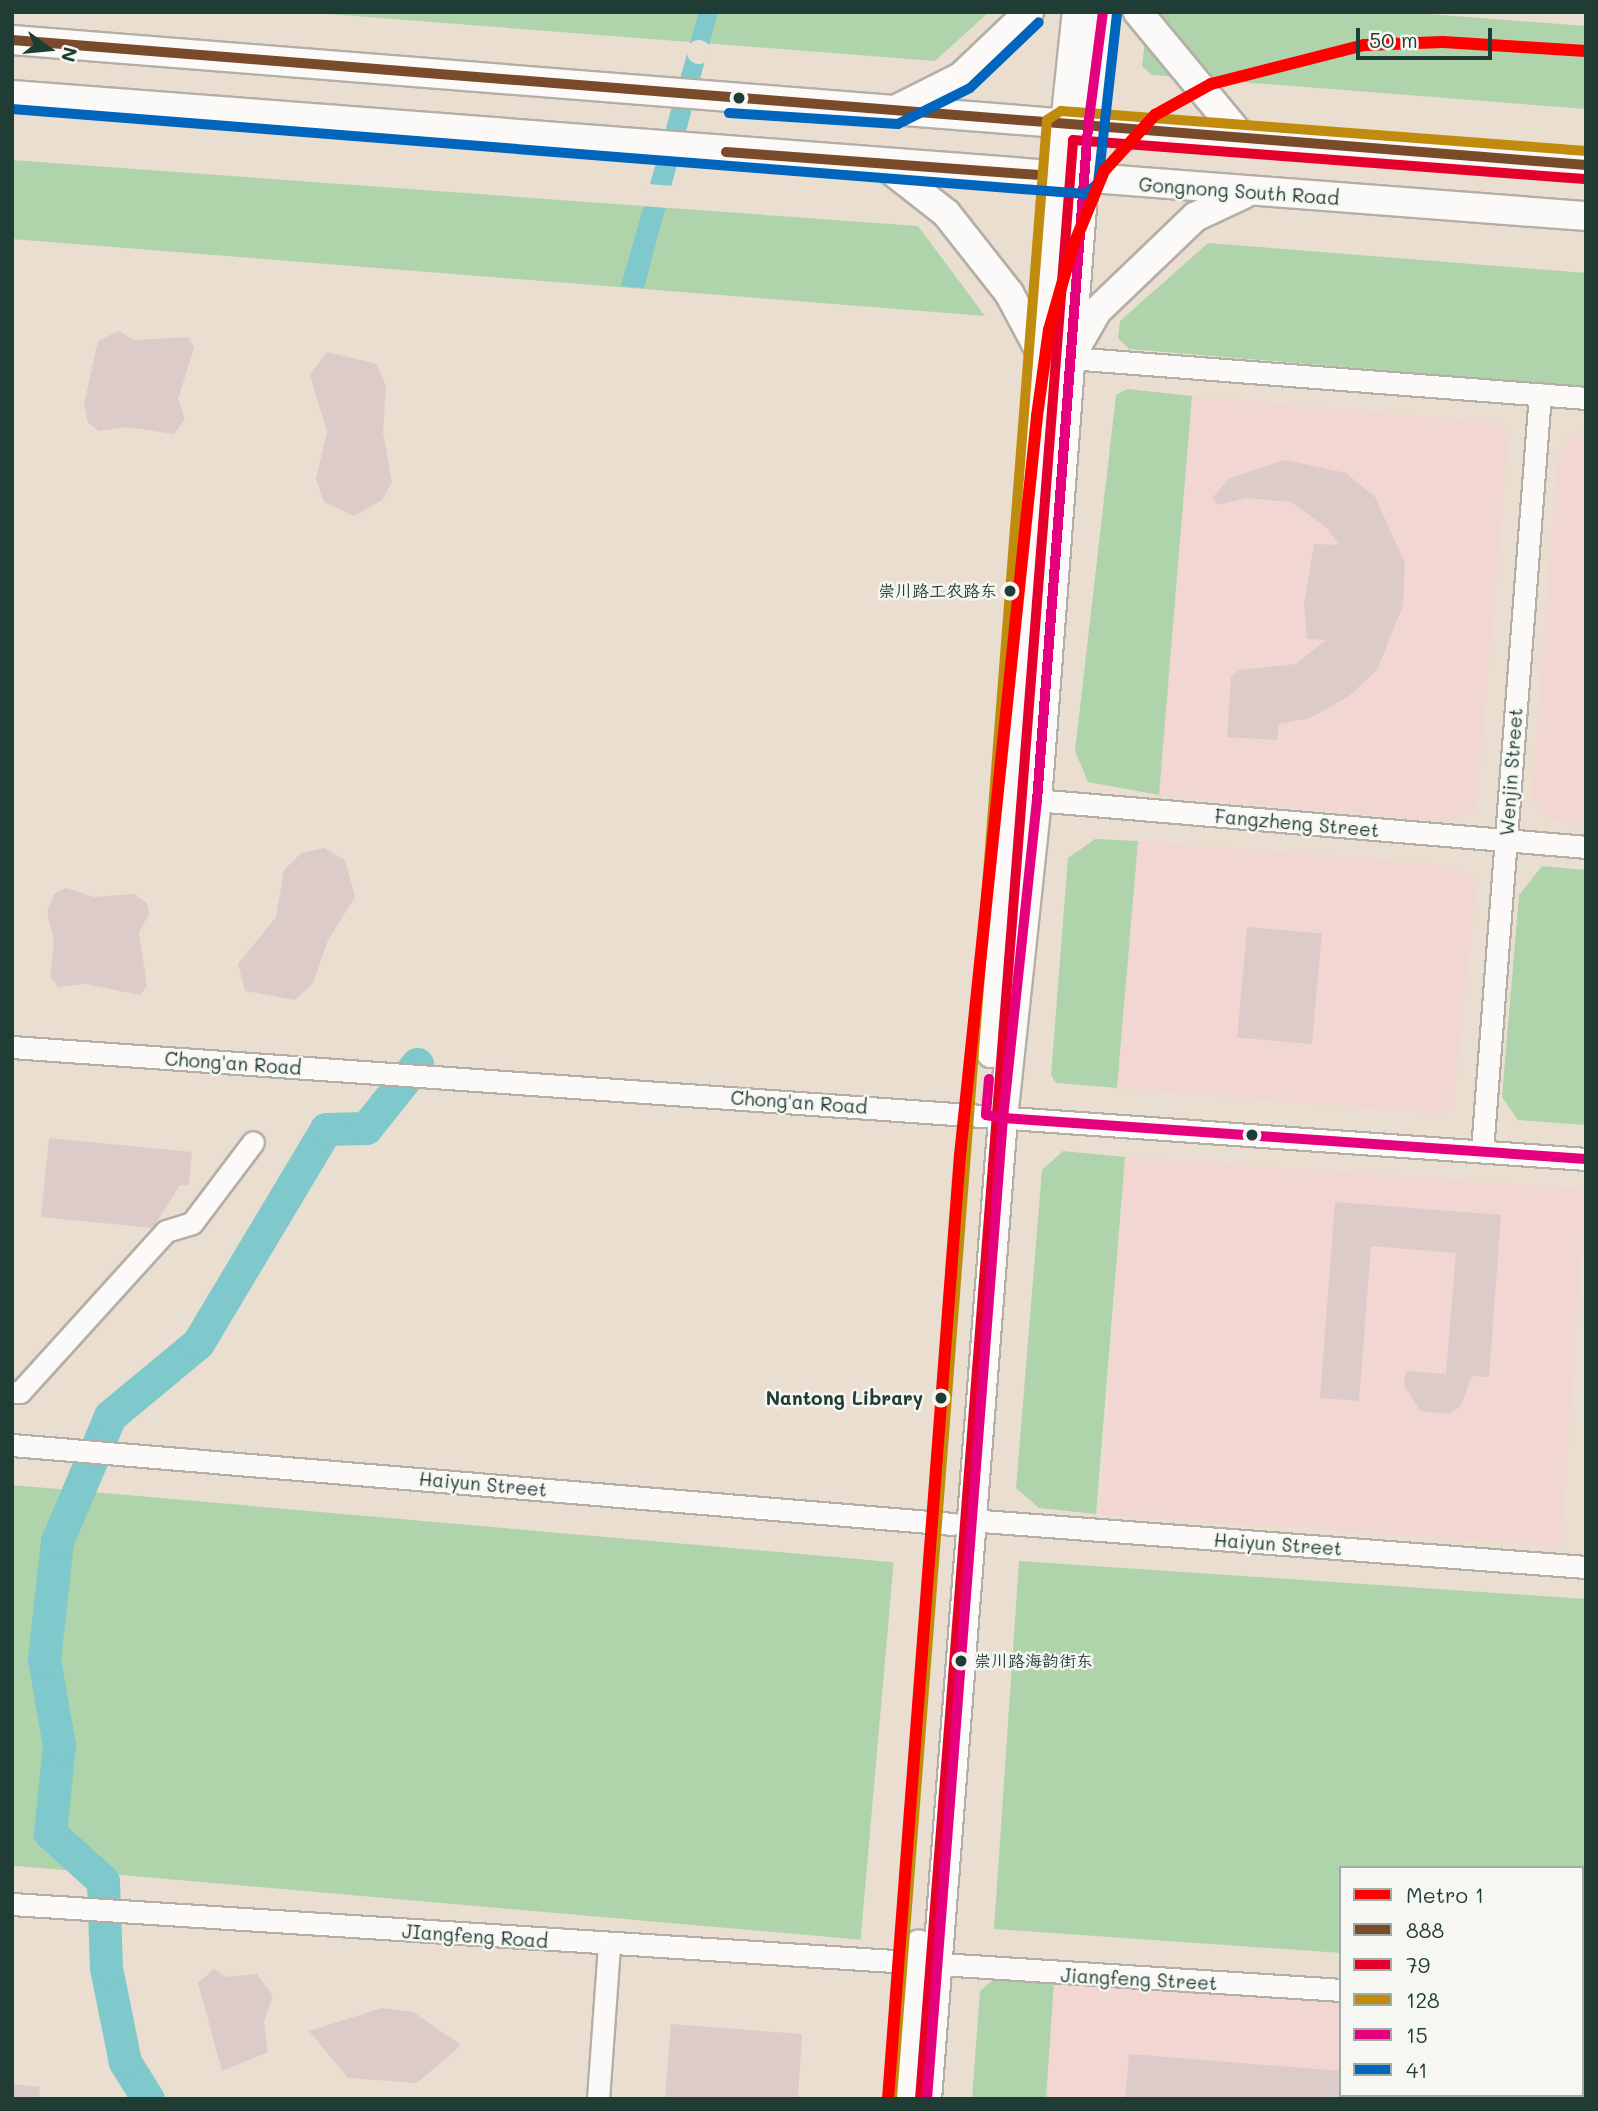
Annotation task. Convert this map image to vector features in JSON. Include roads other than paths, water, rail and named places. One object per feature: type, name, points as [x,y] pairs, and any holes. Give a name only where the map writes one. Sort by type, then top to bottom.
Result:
[{"type":"main road","points":[[895,110],[961,77],[1029,12]]},
{"type":"main road","points":[[927,2099],[928,1966],[994,1117],[1009,798],[1060,125],[1077,12]]},
{"type":"main road","points":[[994,1117],[1037,801],[1088,127],[1103,12]]},
{"type":"main road","points":[[1138,12],[1244,139]]},
{"type":"main road","points":[[12,40],[1586,165]]},
{"type":"main road","name":"Gongnong South Road","points":[[12,95],[886,166],[1586,216]]},
{"type":"main road","points":[[886,166],[946,213],[1009,293],[1041,354]]},
{"type":"main road","points":[[1070,358],[1097,311],[1195,218],[1247,193]]},
{"type":"main road","points":[[906,2099],[928,1966]]},
{"type":"street","points":[[1070,358],[1586,398]]},
{"type":"street","name":"Wenjin Street","points":[[1482,1151],[1540,394]]},
{"type":"street","name":"Fangzheng Street","points":[[1009,798],[1586,847]]},
{"type":"street","name":"Chong'an Road","points":[[12,1047],[1586,1159]]},
{"type":"street","points":[[12,1392],[20,1392],[166,1231],[192,1223],[253,1142]]},
{"type":"street","name":"Haiyun Street","points":[[12,1445],[961,1522],[1586,1567]]},
{"type":"street","name":"JIangfeng Road","points":[[12,1904],[928,1966]]},
{"type":"street","points":[[598,2099],[609,1945]]},
{"type":"street","name":"Jiangfeng Street","points":[[928,1966],[1339,1990]]},
{"type":"water","points":[[699,12],[718,12],[644,288],[621,286]]},
{"type":"waterway","points":[[148,2099],[125,2062],[106,1968],[103,1881],[50,1833],[59,1745],[44,1659],[57,1541],[110,1416],[198,1343],[326,1129],[366,1128],[417,1064]]},
{"type":"metro line","name":"1","points":[[888,2099],[960,1155],[1037,416],[1049,330],[1072,249],[1104,171],[1155,115],[1211,84],[1364,45],[1443,42],[1586,51]]},
{"type":"place","name":"崇川路工农路东","points":[[1010,591]]},
{"type":"place","name":"Nantong Library","points":[[941,1398]]},
{"type":"place","name":"崇川路海韵街东","points":[[961,1661]]}]
